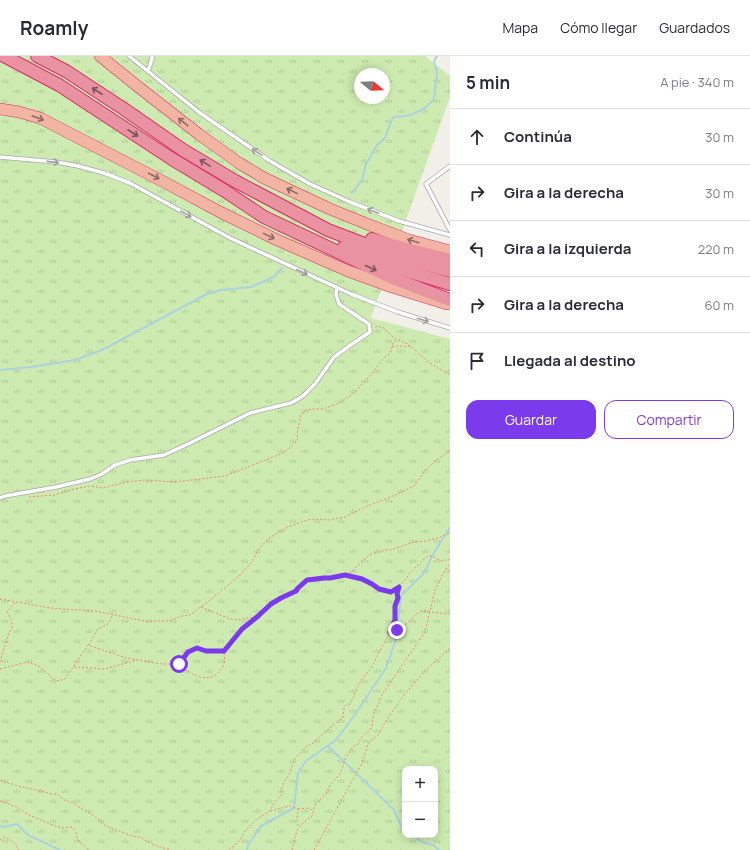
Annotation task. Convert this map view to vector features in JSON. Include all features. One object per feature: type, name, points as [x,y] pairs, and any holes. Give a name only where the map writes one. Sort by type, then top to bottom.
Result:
[{"type":"highway","points":[[4,56],[60,85],[172,159],[264,217],[395,279],[450,300]]},
{"type":"highway","points":[[37,56],[66,71],[235,181],[328,230],[404,259],[450,271]]},
{"type":"highway","points":[[100,56],[200,135],[239,163],[264,178],[330,209],[367,224],[409,240],[450,251]]},
{"type":"highway","points":[[0,109],[19,112],[40,118],[220,212],[275,239],[348,271],[392,287],[450,305]]},
{"type":"highway","points":[[225,191],[335,244],[400,269],[450,284]]},
{"type":"highway","points":[[288,209],[375,240],[450,260]]},
{"type":"lane","points":[[128,56],[200,113],[270,161],[310,184],[350,202],[399,221],[450,236]]},
{"type":"lane","points":[[148,71],[152,56]]},
{"type":"lane","points":[[0,157],[56,162],[104,173],[130,183],[230,238],[337,287],[398,312],[450,328]]},
{"type":"lane","points":[[450,166],[426,184],[450,230]]},
{"type":"lane","points":[[0,498],[90,479],[102,474],[115,465],[130,460],[164,455],[250,413],[291,403],[303,396],[315,384],[334,357],[370,332],[369,324],[339,304],[336,294],[337,287]]},
{"type":"path","points":[[370,332],[377,326],[384,328],[397,340],[410,346],[431,364],[450,375]]},
{"type":"path","points":[[24,493],[30,497],[54,495],[91,486],[103,488],[126,482],[145,480],[175,482],[225,476],[250,467],[283,452],[292,446],[298,439],[297,434],[301,415],[306,410],[323,409],[339,403],[353,394],[390,352],[393,343],[397,340]]},
{"type":"path","points":[[391,348],[401,345],[406,347],[410,346]]},
{"type":"path","points":[[0,599],[50,608],[95,610],[144,621],[169,621],[190,614],[239,576],[252,562],[258,550],[269,538],[288,527],[304,521],[312,519],[329,520],[345,517],[414,486],[436,461],[450,451]]},
{"type":"path","points":[[88,645],[126,658],[162,664],[179,664],[182,665],[187,671],[197,676],[207,678],[213,677],[219,673],[224,663],[224,651],[242,629],[271,604],[296,591],[307,580],[345,575],[352,572],[363,560],[372,554],[391,550],[414,542],[426,541],[450,533]]},
{"type":"path","points":[[345,575],[362,579],[379,589],[391,592],[399,587],[411,572],[428,556],[432,556],[441,561],[450,559]]},
{"type":"path","points":[[298,828],[312,816],[317,802],[326,794],[331,783],[340,774],[346,757],[352,748],[358,744],[361,738],[370,730],[374,712],[381,696],[425,632],[435,590],[450,564]]},
{"type":"path","points":[[270,811],[282,794],[281,790],[284,780],[288,777],[295,758],[306,747],[313,743],[343,717],[344,708],[346,705],[350,704],[356,688],[372,667],[389,635],[395,620],[395,606],[398,598],[397,593],[399,587]]},
{"type":"path","points":[[0,662],[12,628],[12,621],[7,612],[15,602]]},
{"type":"path","points":[[200,607],[230,619],[240,620],[257,617]]},
{"type":"path","points":[[390,632],[399,629],[404,624],[408,623],[421,611],[450,614]]},
{"type":"path","points":[[0,669],[27,662],[39,666],[56,681],[65,679],[97,630],[108,624],[113,614]]},
{"type":"path","points":[[179,664],[188,652],[197,648],[206,651],[224,651]]},
{"type":"path","points":[[314,850],[361,765],[369,742],[378,735],[387,719],[405,694],[450,648]]},
{"type":"path","points":[[74,667],[104,668],[127,664],[138,660]]},
{"type":"path","points":[[0,780],[17,786],[57,794],[64,800],[74,803],[93,815],[106,826],[132,836],[140,837],[157,846],[170,850]]},
{"type":"path","points":[[0,801],[16,806],[28,814],[55,826],[64,828],[71,827],[76,832],[78,840],[86,846],[88,850]]},
{"type":"path","points":[[230,850],[256,820],[270,811],[290,806],[298,809],[306,808],[313,810]]},
{"type":"path","points":[[292,850],[298,828],[298,809]]},
{"type":"path","points":[[0,840],[4,837],[7,838],[14,843],[19,850]]},
{"type":"green space","points":[[0,56],[425,56],[450,76],[450,97],[371,318],[450,339],[450,850],[0,850]]},
{"type":"waterway","points":[[352,193],[362,180],[366,164],[377,145],[385,138],[393,117],[406,116],[415,113],[425,108],[434,99],[437,72],[434,61],[437,56]]},
{"type":"waterway","points":[[0,370],[75,360],[104,349],[207,294],[221,290],[251,287],[274,277],[282,268]]},
{"type":"waterway","points":[[247,850],[248,845],[261,826],[294,808],[298,773],[306,761],[336,740],[386,668],[395,642],[401,596],[425,572],[432,556],[450,527]]},
{"type":"waterway","points":[[328,746],[394,810],[402,828]]},
{"type":"waterway","points":[[0,826],[5,827],[17,824],[28,835],[60,850]]},
{"type":"waterway","points":[[416,838],[422,842],[433,845],[439,850]]},
{"type":"route","points":[[179,664],[188,652],[197,648],[206,651],[224,651],[242,629],[271,604],[296,591],[307,580],[345,575],[362,579],[379,589],[391,592],[399,587],[397,593],[398,598],[395,606],[395,620],[390,632],[397,630]]}]
